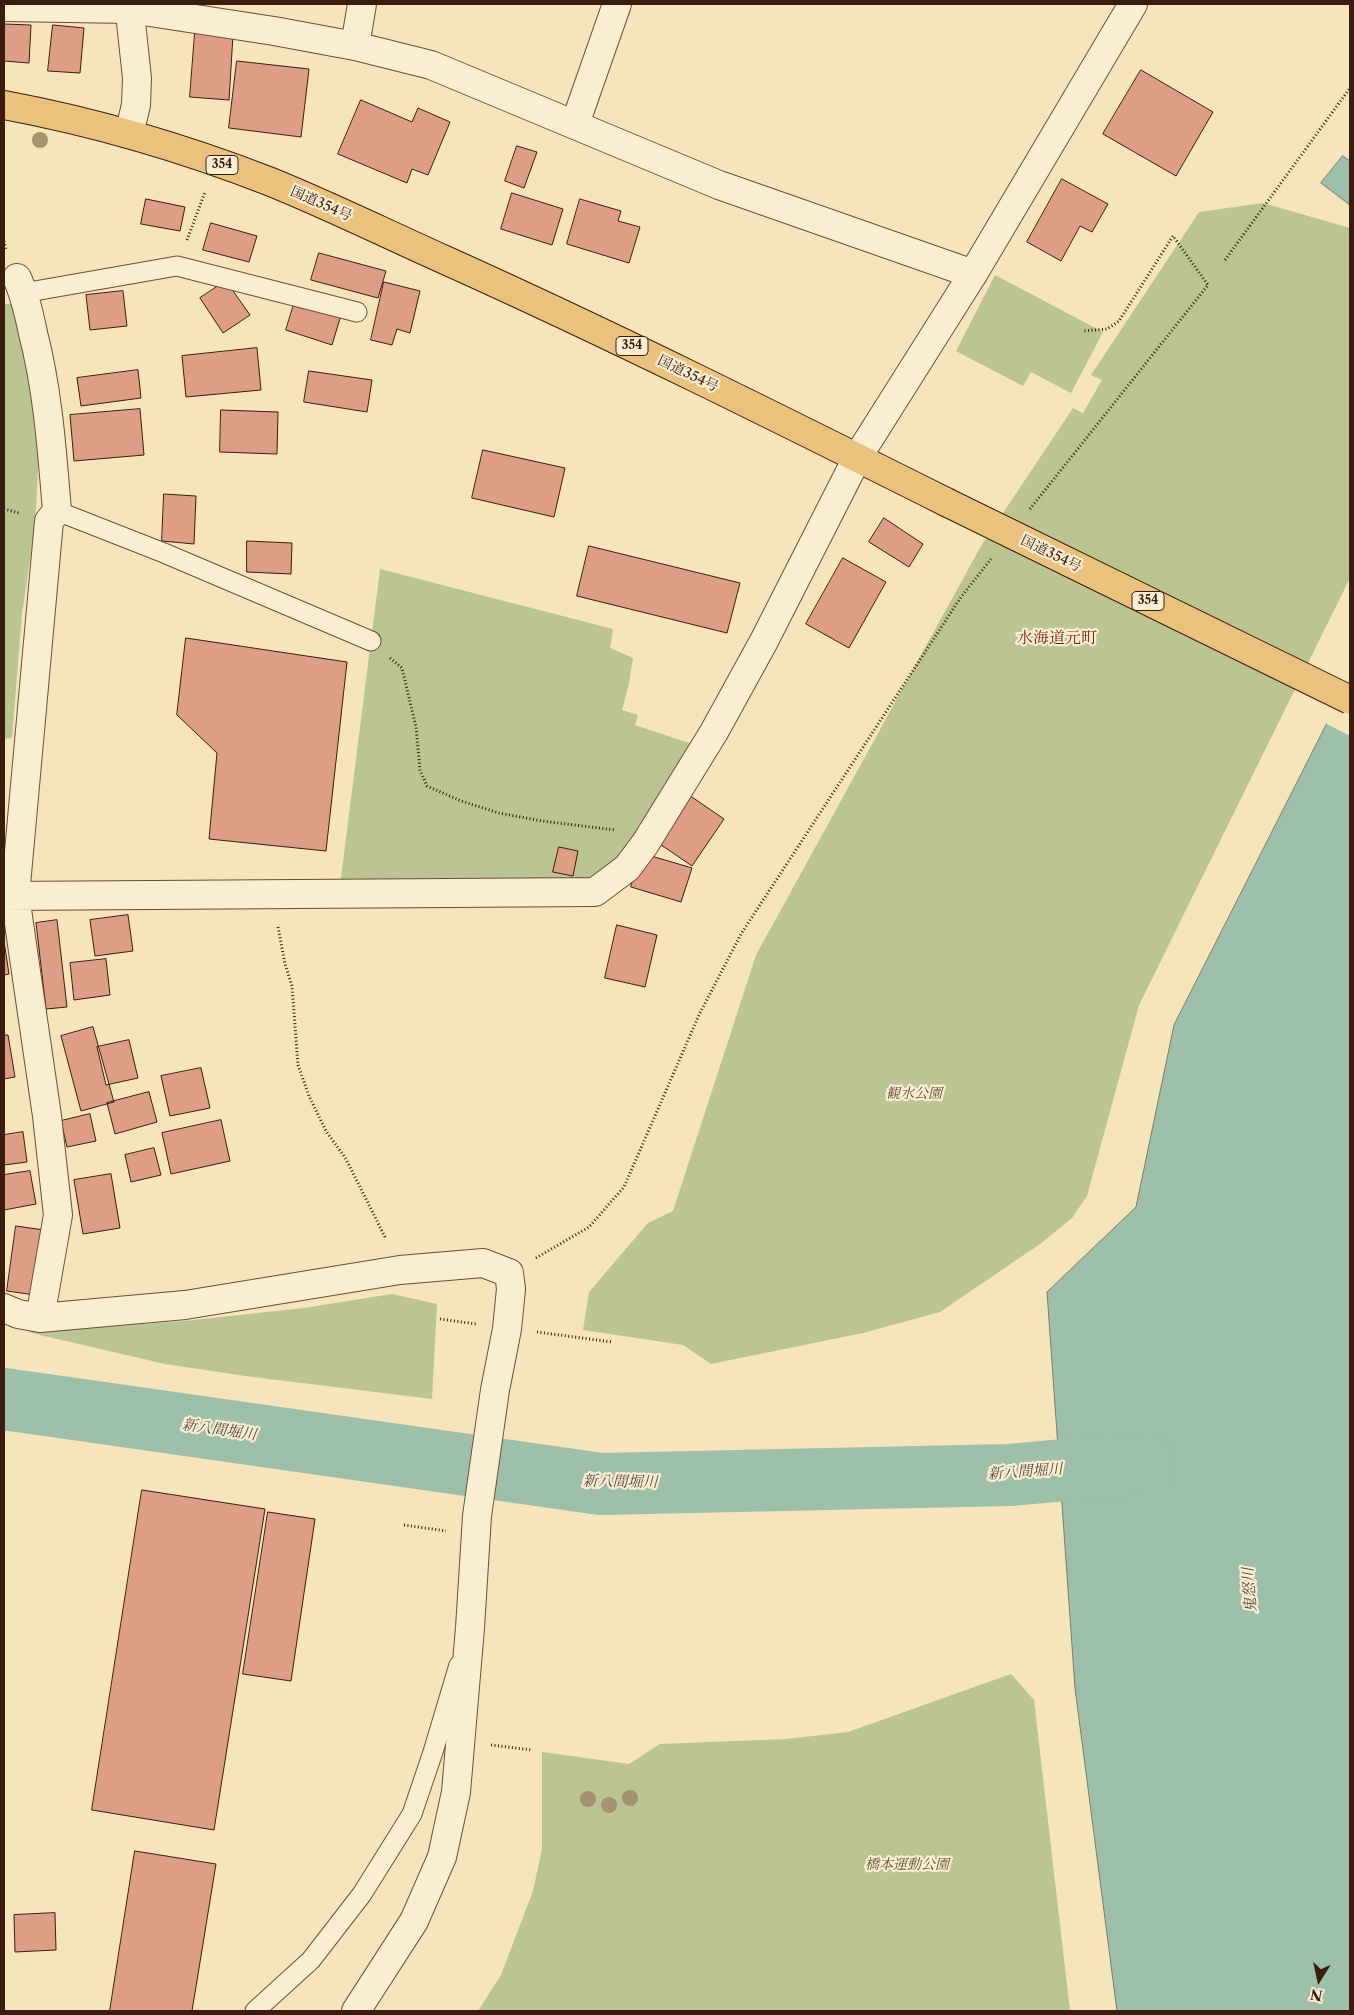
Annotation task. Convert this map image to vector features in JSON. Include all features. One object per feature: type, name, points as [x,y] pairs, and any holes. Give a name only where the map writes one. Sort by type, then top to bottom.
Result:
[{"type":"highway","name":"国道354号","points":[[4,105],[129,134],[195,155],[313,200],[574,318],[1350,700]]},
{"type":"street","points":[[355,46],[362,4]]},
{"type":"street","points":[[575,124],[616,4]]},
{"type":"street","points":[[9,896],[595,892],[627,868],[714,732],[764,641],[857,458],[973,274],[1133,4]]},
{"type":"street","points":[[129,6],[137,78],[136,105],[129,134]]},
{"type":"street","points":[[4,7],[129,6],[355,46],[431,64],[719,185],[973,274]]},
{"type":"street","points":[[20,285],[41,362],[48,410],[57,511],[49,521],[9,896],[47,1116],[58,1215],[40,1318]]},
{"type":"street","points":[[4,1308],[18,1314],[40,1318],[185,1305],[400,1270],[483,1263],[509,1273],[511,1289],[507,1329],[495,1390],[477,1526],[456,1792],[442,1857],[414,1921],[356,2011]]},
{"type":"lane","points":[[20,285],[177,266],[357,312]]},
{"type":"lane","points":[[57,511],[371,641]]},
{"type":"lane","points":[[255,2011],[311,1960],[362,1894],[412,1814],[433,1752],[441,1719],[470,1628]]},
{"type":"path","points":[[1225,260],[1350,88]]},
{"type":"path","points":[[177,266],[206,188]]},
{"type":"path","points":[[1029,511],[1208,286],[1173,236],[1119,321],[1107,328],[1083,331]]},
{"type":"path","points":[[509,1273],[589,1227],[624,1186],[699,1015],[741,934],[962,597],[992,558]]},
{"type":"path","points":[[371,641],[402,668],[416,727],[420,770],[427,786],[461,802],[499,813],[542,821],[613,828],[644,844]]},
{"type":"path","points":[[271,894],[285,964],[292,986],[298,1065],[309,1096],[326,1131],[346,1159],[400,1270]]},
{"type":"path","points":[[507,1329],[612,1342]]},
{"type":"path","points":[[404,1525],[477,1526]]},
{"type":"path","points":[[461,1741],[532,1750]]},
{"type":"green space","name":"観水公園","points":[[1263,203],[1350,228],[1350,578],[1139,1005],[1087,1196],[1072,1218],[1040,1244],[940,1312],[863,1333],[711,1364],[683,1345],[583,1330],[589,1292],[648,1223],[673,1211],[756,955],[981,546],[1073,408],[1083,413],[1102,380],[1091,375],[1199,212]]},
{"type":"green space","points":[[995,275],[1103,332],[1071,393],[1031,372],[1023,386],[956,351]]},
{"type":"green space","points":[[4,304],[12,304],[30,351],[39,451],[35,526],[22,614],[12,738],[4,739]]},
{"type":"green space","points":[[380,569],[613,629],[610,648],[633,658],[622,710],[638,715],[635,725],[692,744],[623,860],[598,881],[340,886]]},
{"type":"green space","points":[[392,1294],[437,1304],[432,1399],[245,1376],[165,1364],[27,1332],[184,1321],[304,1308]]},
{"type":"green space","name":"橋本運動公園","points":[[1011,1674],[1034,1700],[1070,2011],[478,2011],[501,1975],[533,1891],[542,1849],[542,1752],[629,1764],[660,1744],[786,1739],[848,1732]]},
{"type":"water","points":[[1343,156],[1350,161],[1350,205],[1321,183]]},
{"type":"water","name":"鬼怒川","points":[[1350,678],[1350,2011],[1117,2011],[1075,1688],[1047,1292],[1136,1207],[1174,1025]]},
{"type":"pier","points":[[1350,676],[1350,736],[1325,723]]},
{"type":"building","points":[[4,24],[31,25],[29,63],[4,61]]},
{"type":"building","points":[[53,25],[84,28],[80,73],[48,71]]},
{"type":"building","points":[[195,33],[233,35],[229,100],[190,97]]},
{"type":"building","points":[[237,61],[309,69],[301,137],[229,128]]},
{"type":"building","points":[[1141,70],[1213,112],[1176,176],[1103,134]]},
{"type":"building","points":[[361,100],[412,122],[418,108],[450,122],[428,175],[412,169],[407,183],[338,154]]},
{"type":"building","points":[[517,146],[537,152],[524,188],[505,181]]},
{"type":"building","points":[[1062,179],[1108,204],[1092,232],[1080,226],[1061,261],[1027,242]]},
{"type":"building","points":[[512,193],[563,209],[552,245],[501,229]]},
{"type":"building","points":[[146,199],[185,207],[180,231],[141,224]]},
{"type":"building","points":[[580,199],[621,211],[618,221],[640,227],[629,263],[567,244]]},
{"type":"building","points":[[211,223],[257,236],[249,262],[203,250]]},
{"type":"building","points":[[319,253],[386,271],[378,298],[311,280]]},
{"type":"building","points":[[226,281],[250,315],[223,333],[200,298]]},
{"type":"building","points":[[384,282],[420,291],[410,333],[397,329],[392,345],[371,340]]},
{"type":"building","points":[[123,291],[127,326],[90,330],[86,295]]},
{"type":"building","points":[[295,301],[341,315],[332,345],[286,330]]},
{"type":"building","points":[[257,348],[261,390],[186,397],[182,356]]},
{"type":"building","points":[[138,370],[141,398],[81,406],[77,378]]},
{"type":"building","points":[[309,371],[372,380],[367,412],[304,402]]},
{"type":"building","points":[[140,409],[144,455],[74,461],[70,415]]},
{"type":"building","points":[[221,410],[278,412],[277,454],[220,452]]},
{"type":"building","points":[[483,450],[565,468],[554,517],[472,498]]},
{"type":"building","points":[[164,494],[196,496],[194,544],[162,541]]},
{"type":"building","points":[[884,518],[923,544],[909,567],[869,542]]},
{"type":"building","points":[[247,541],[292,543],[291,574],[247,572]]},
{"type":"building","points":[[589,546],[740,583],[727,633],[577,596]]},
{"type":"building","points":[[843,558],[886,582],[849,648],[806,624]]},
{"type":"building","points":[[186,638],[347,662],[326,851],[209,839],[217,753],[177,715]]},
{"type":"building","points":[[686,793],[724,819],[692,866],[654,840]]},
{"type":"building","points":[[559,847],[578,851],[573,876],[553,872]]},
{"type":"building","points":[[641,853],[692,868],[681,902],[631,887]]},
{"type":"building","points":[[128,915],[133,951],[95,956],[90,920]]},
{"type":"building","points":[[57,920],[67,1007],[46,1009],[36,923]]},
{"type":"building","points":[[617,925],[657,935],[645,987],[605,978]]},
{"type":"building","points":[[4,941],[9,974],[4,975]]},
{"type":"building","points":[[106,959],[110,995],[74,1000],[70,963]]},
{"type":"building","points":[[93,1027],[114,1102],[81,1111],[61,1036]]},
{"type":"building","points":[[4,1035],[8,1035],[15,1077],[4,1079]]},
{"type":"building","points":[[129,1040],[138,1078],[106,1085],[97,1047]]},
{"type":"building","points":[[201,1068],[210,1108],[170,1116],[161,1076]]},
{"type":"building","points":[[149,1092],[157,1122],[115,1134],[107,1103]]},
{"type":"building","points":[[90,1114],[96,1141],[67,1147],[61,1121]]},
{"type":"building","points":[[221,1120],[230,1161],[171,1174],[162,1133]]},
{"type":"building","points":[[23,1132],[27,1162],[4,1165],[4,1135]]},
{"type":"building","points":[[154,1148],[161,1175],[131,1182],[125,1155]]},
{"type":"building","points":[[30,1171],[36,1204],[4,1210],[4,1175]]},
{"type":"building","points":[[111,1174],[120,1228],[83,1234],[74,1180]]},
{"type":"building","points":[[16,1226],[51,1231],[42,1296],[7,1291]]},
{"type":"building","points":[[142,1490],[265,1509],[214,1830],[92,1810]]},
{"type":"building","points":[[268,1512],[315,1519],[291,1681],[243,1674]]},
{"type":"building","points":[[135,1851],[216,1864],[192,2011],[110,2011]]},
{"type":"building","points":[[55,1913],[56,1950],[15,1952],[14,1915]]},
{"type":"waterway","name":"新八間堀川","points":[[4,1399],[601,1484],[1009,1475],[1145,1463]]},
{"type":"district","name":"水海道元町","points":[[1057,638]]}]
